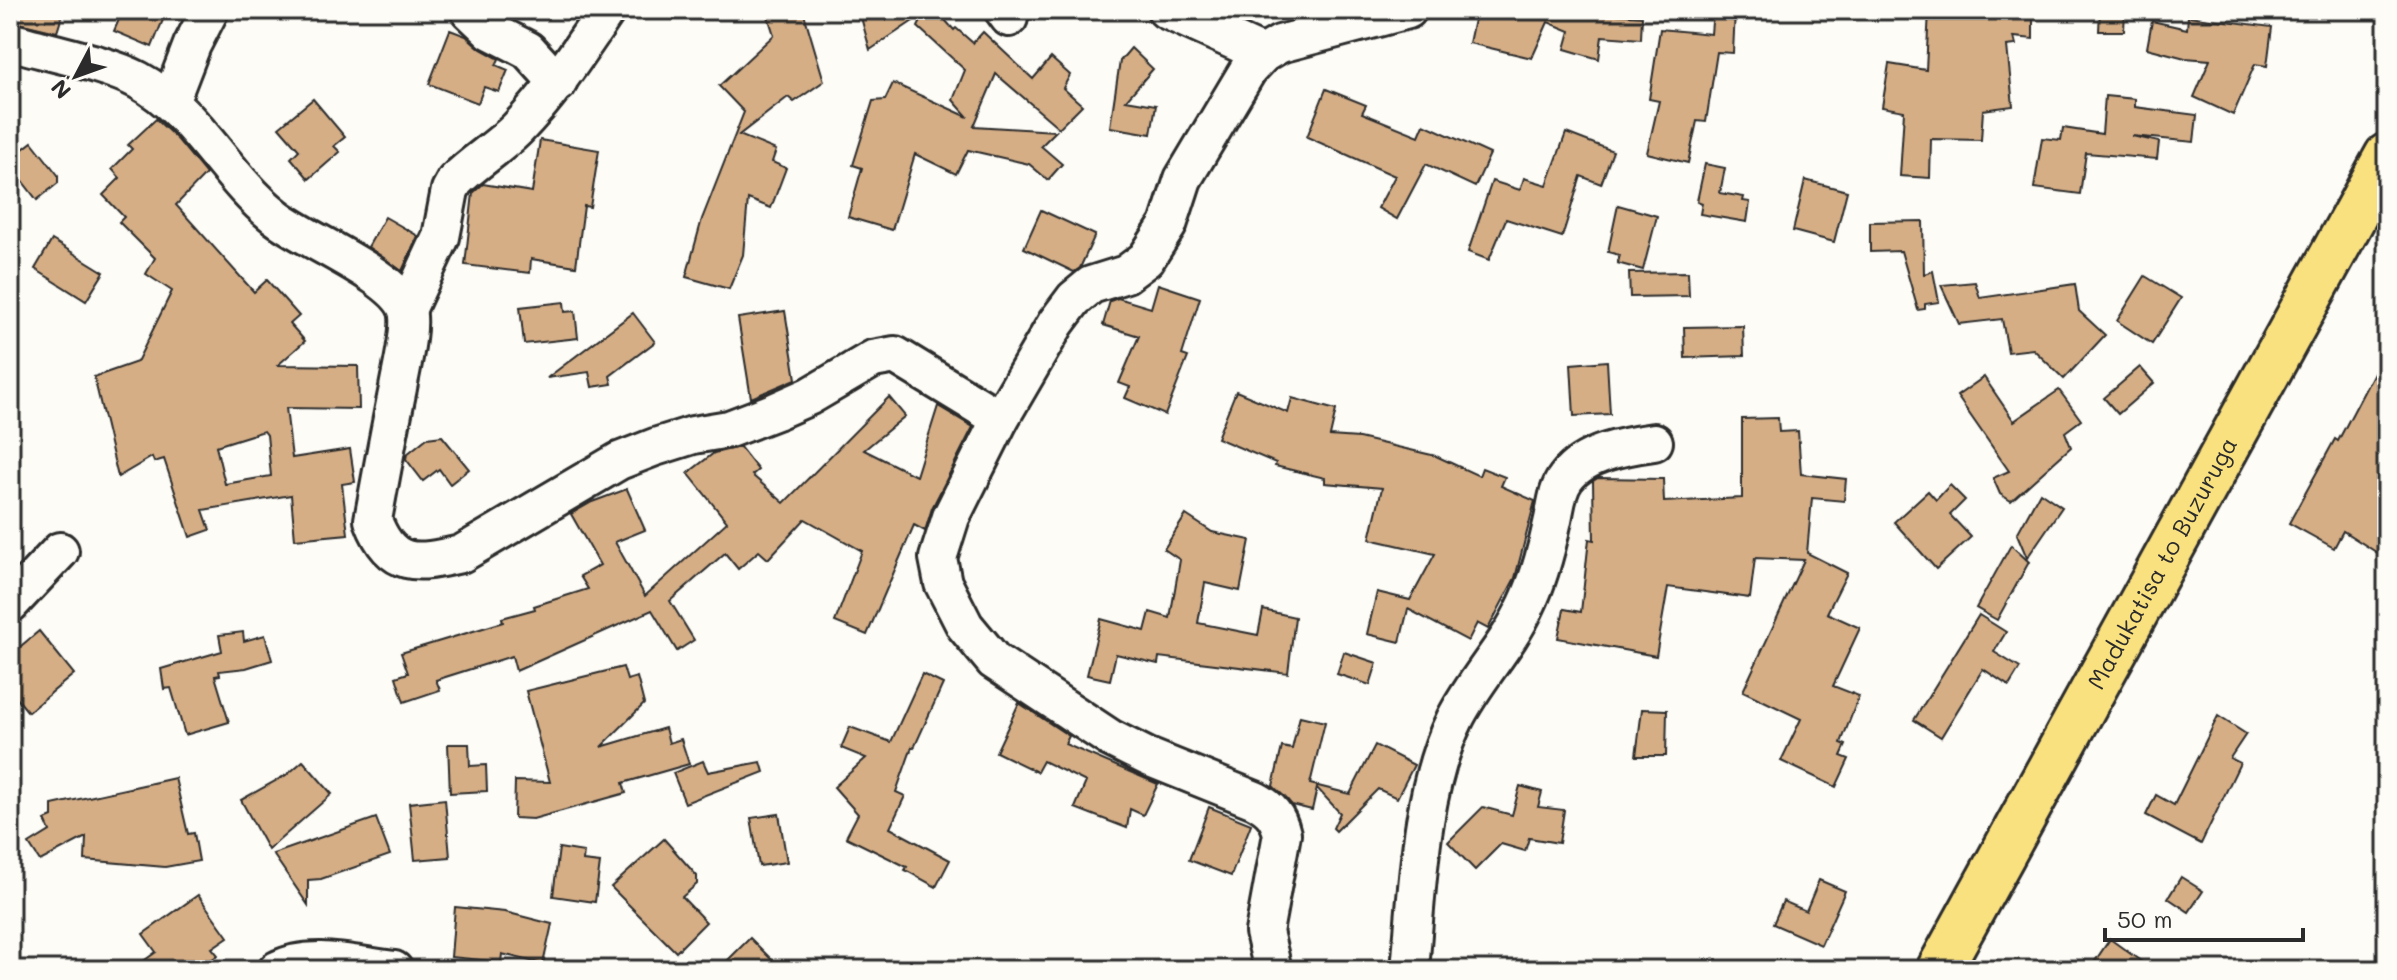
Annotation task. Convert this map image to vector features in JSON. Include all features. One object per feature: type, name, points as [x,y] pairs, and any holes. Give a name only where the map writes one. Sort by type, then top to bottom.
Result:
[{"type":"main road","name":"Madukatisa to Buzuruga","points":[[1939,970],[2387,156]]},
{"type":"street","points":[[170,102],[192,45],[210,10]]},
{"type":"street","points":[[469,10],[491,31],[528,50],[558,83]]},
{"type":"street","points":[[607,10],[558,83],[515,131],[455,181],[450,190],[441,237],[407,310],[407,342],[373,520],[380,539],[391,553],[410,561],[435,560],[461,554],[619,461],[693,435],[729,429],[776,411],[810,396],[873,359],[895,355],[1000,419]]},
{"type":"street","points":[[1166,10],[1263,54]]},
{"type":"street","points":[[1273,970],[1264,932],[1282,834],[1279,821],[1269,808],[1110,738],[994,661],[965,626],[943,583],[938,558],[951,517],[1000,419],[1056,323],[1074,299],[1091,285],[1126,274],[1146,259],[1158,244],[1168,225],[1183,179],[1248,70],[1263,54],[1280,44],[1408,10]]},
{"type":"street","points":[[10,41],[137,79],[170,102],[219,154],[243,187],[276,217],[362,268],[388,287],[407,310]]},
{"type":"street","points":[[1410,970],[1421,855],[1433,783],[1453,722],[1476,681],[1507,641],[1534,590],[1565,478],[1580,463],[1633,445],[1654,442]]},
{"type":"street","points":[[10,604],[60,551]]},
{"type":"street","points":[[277,970],[312,961],[394,970]]},
{"type":"building","points":[[10,10],[64,10],[57,32],[10,21]]},
{"type":"building","points":[[123,10],[167,10],[152,47],[114,31]]},
{"type":"building","points":[[766,10],[803,10],[824,81],[794,102],[788,97],[739,135],[776,150],[772,162],[786,168],[771,208],[748,199],[743,255],[729,289],[686,277],[702,219],[744,112],[719,86],[774,35]]},
{"type":"building","points":[[859,10],[936,10],[954,30],[956,28],[973,43],[983,32],[1033,79],[1051,58],[1070,75],[1063,88],[1082,105],[1059,128],[996,74],[974,126],[1056,131],[1041,146],[1062,164],[1048,180],[1029,164],[968,150],[956,174],[915,154],[892,230],[848,217],[862,168],[853,165],[873,101],[885,100],[893,83],[968,117],[953,100],[965,70],[918,27],[925,13],[870,50]]},
{"type":"building","points":[[1476,10],[1613,10],[1612,14],[1642,16],[1641,39],[1602,36],[1599,59],[1565,49],[1570,31],[1548,22],[1532,58],[1469,43]]},
{"type":"building","points":[[1713,10],[1735,10],[1733,53],[1717,52],[1706,122],[1697,121],[1688,163],[1647,153],[1659,101],[1649,99],[1660,29],[1711,34]]},
{"type":"building","points":[[1929,10],[2033,10],[2033,39],[2014,37],[2016,45],[2007,46],[2013,106],[1983,110],[1981,140],[1931,139],[1930,178],[1900,176],[1904,111],[1882,107],[1889,64],[1926,70]]},
{"type":"building","points":[[2100,10],[2125,10],[2124,31],[2099,31]]},
{"type":"building","points":[[2188,16],[2272,27],[2267,66],[2255,64],[2233,115],[2194,97],[2210,60],[2185,58],[2147,48],[2152,21],[2187,29]]},
{"type":"building","points":[[450,30],[466,36],[499,59],[496,65],[508,70],[499,92],[484,87],[478,103],[429,84]]},
{"type":"building","points":[[1131,48],[1153,69],[1126,100],[1156,105],[1151,134],[1110,127],[1120,61]]},
{"type":"building","points":[[1326,89],[1366,105],[1362,113],[1419,136],[1424,124],[1490,154],[1475,187],[1426,164],[1397,219],[1378,208],[1395,176],[1307,137]]},
{"type":"building","points":[[2105,96],[2135,99],[2135,107],[2197,115],[2194,142],[2132,136],[2159,142],[2157,159],[2086,153],[2080,194],[2034,188],[2042,138],[2061,140],[2063,128],[2102,134]]},
{"type":"building","points":[[313,99],[345,137],[334,146],[340,152],[309,179],[291,158],[299,150],[279,127]]},
{"type":"building","points":[[156,119],[206,174],[176,205],[254,292],[267,280],[299,316],[290,324],[305,341],[278,365],[358,366],[359,409],[286,408],[292,458],[350,449],[355,482],[342,484],[348,534],[295,539],[291,495],[203,510],[210,530],[190,537],[164,459],[154,462],[152,457],[118,477],[94,377],[137,362],[172,291],[146,274],[155,258],[119,222],[124,217],[103,195],[120,178],[112,169],[132,149],[128,145]],"holes":[[[264,431],[271,476],[225,484],[216,446]]]},
{"type":"building","points":[[1566,133],[1613,151],[1601,184],[1581,176],[1562,237],[1506,219],[1489,260],[1468,252],[1492,181],[1520,190],[1524,178],[1547,185]]},
{"type":"building","points":[[540,140],[599,150],[590,207],[584,206],[576,266],[531,259],[530,273],[465,265],[473,193],[483,184],[532,192]]},
{"type":"building","points":[[32,142],[58,175],[58,183],[37,200],[10,165],[10,159]]},
{"type":"building","points":[[1705,164],[1725,168],[1720,193],[1744,197],[1743,201],[1750,202],[1747,222],[1700,214],[1702,203],[1697,201]]},
{"type":"building","points":[[1805,180],[1847,191],[1834,242],[1793,231]]},
{"type":"building","points":[[1618,205],[1657,216],[1643,270],[1617,263],[1619,255],[1608,252]]},
{"type":"building","points":[[1041,210],[1095,235],[1080,268],[1074,272],[1024,248]]},
{"type":"building","points":[[385,217],[418,236],[402,271],[368,247]]},
{"type":"building","points":[[1923,221],[1924,274],[1933,271],[1939,302],[1925,304],[1925,309],[1918,310],[1901,251],[1870,252],[1870,222]]},
{"type":"building","points":[[52,240],[104,272],[86,301],[35,269]]},
{"type":"building","points":[[1688,272],[1689,296],[1630,297],[1629,273]]},
{"type":"building","points":[[2145,276],[2181,298],[2152,344],[2117,321]]},
{"type":"building","points":[[1975,282],[1980,298],[2075,284],[2079,311],[2105,335],[2064,379],[2033,349],[2008,352],[2002,319],[1959,324],[1941,285]]},
{"type":"building","points":[[1158,284],[1200,298],[1182,355],[1188,357],[1165,415],[1125,398],[1130,387],[1119,383],[1139,336],[1103,325],[1110,301],[1118,298],[1151,308]]},
{"type":"building","points":[[564,302],[565,312],[575,311],[578,338],[524,344],[520,307]]},
{"type":"building","points":[[785,311],[796,379],[751,398],[738,318]]},
{"type":"building","points":[[633,313],[655,342],[610,376],[612,384],[592,387],[589,372],[547,378]]},
{"type":"building","points":[[1743,326],[1744,356],[1685,358],[1684,327]]},
{"type":"building","points":[[2387,348],[2387,559],[2343,531],[2334,548],[2289,523],[2335,439],[2338,441]]},
{"type":"building","points":[[1607,361],[1610,414],[1574,416],[1571,364]]},
{"type":"building","points":[[2140,367],[2154,383],[2118,414],[2104,398]]},
{"type":"building","points":[[1984,377],[2014,421],[2059,390],[2081,420],[2065,432],[2071,447],[2011,501],[2000,494],[1993,478],[2009,471],[1957,396]]},
{"type":"building","points":[[1236,391],[1288,413],[1292,398],[1336,410],[1330,436],[1359,438],[1436,456],[1479,476],[1482,468],[1505,477],[1501,486],[1535,501],[1515,578],[1488,629],[1477,623],[1468,641],[1408,609],[1400,642],[1367,634],[1377,592],[1410,600],[1435,554],[1370,539],[1382,488],[1325,483],[1325,478],[1275,466],[1276,463],[1217,438]]},
{"type":"building","points":[[889,397],[905,416],[864,450],[916,476],[938,406],[973,427],[932,508],[925,531],[914,525],[867,635],[835,622],[862,551],[805,519],[768,559],[759,551],[738,569],[725,553],[670,601],[694,640],[677,651],[652,610],[516,671],[512,656],[436,680],[440,690],[404,702],[396,677],[408,673],[401,653],[503,622],[502,618],[588,589],[580,576],[600,565],[571,514],[627,489],[645,530],[615,542],[645,596],[727,522],[688,473],[714,453],[740,447],[758,470],[752,475],[784,503]]},
{"type":"building","points":[[1778,418],[1779,432],[1798,431],[1801,474],[1846,479],[1844,501],[1812,498],[1807,553],[1847,573],[1827,613],[1860,628],[1833,686],[1859,696],[1841,743],[1846,745],[1841,756],[1849,759],[1836,787],[1781,761],[1801,719],[1743,691],[1804,560],[1755,558],[1750,598],[1668,587],[1656,656],[1558,638],[1564,609],[1581,612],[1589,539],[1594,540],[1593,481],[1598,478],[1663,479],[1664,502],[1742,498],[1742,419]]},
{"type":"building","points":[[442,436],[469,469],[450,484],[439,469],[423,481],[406,459],[407,454],[427,438]]},
{"type":"building","points":[[1950,485],[1965,500],[1950,515],[1971,537],[1936,569],[1894,522],[1928,491],[1936,500]]},
{"type":"building","points":[[2040,492],[2062,507],[2027,558],[2017,534]]},
{"type":"building","points":[[1186,515],[1212,532],[1250,540],[1240,591],[1205,583],[1198,623],[1258,635],[1263,610],[1295,617],[1288,673],[1159,657],[1158,664],[1116,654],[1110,680],[1087,675],[1101,619],[1145,631],[1150,612],[1170,618],[1180,560],[1164,549]]},
{"type":"building","points":[[2011,545],[2029,562],[1997,620],[1976,608]]},
{"type":"building","points":[[1979,615],[2006,632],[1994,652],[2020,668],[2009,686],[1983,669],[1941,737],[1914,720]]},
{"type":"building","points":[[39,631],[74,674],[28,712],[10,690],[10,655]]},
{"type":"building","points":[[243,632],[244,641],[265,635],[272,660],[246,668],[219,671],[220,675],[215,676],[229,722],[185,735],[171,688],[164,689],[161,669],[222,651],[219,635]]},
{"type":"building","points":[[1344,652],[1377,663],[1370,685],[1337,674]]},
{"type":"building","points":[[623,667],[627,680],[637,677],[644,704],[601,747],[665,728],[669,743],[681,739],[689,764],[623,783],[626,793],[533,819],[514,818],[515,781],[550,782],[526,691]]},
{"type":"building","points":[[922,674],[943,684],[912,747],[896,792],[905,796],[890,828],[950,860],[936,887],[905,870],[907,867],[846,837],[858,814],[834,787],[866,758],[841,748],[850,727],[891,742]]},
{"type":"building","points":[[1019,703],[1069,736],[1065,744],[1158,784],[1143,815],[1130,809],[1127,828],[1075,808],[1086,782],[1043,761],[1037,772],[996,752]]},
{"type":"building","points":[[1642,709],[1667,710],[1666,756],[1636,756]]},
{"type":"building","points":[[1300,716],[1325,722],[1310,784],[1350,794],[1375,745],[1414,765],[1397,798],[1378,789],[1336,831],[1333,828],[1340,813],[1317,788],[1312,810],[1292,805],[1273,786],[1282,747],[1292,749]]},
{"type":"building","points":[[2218,716],[2246,734],[2230,758],[2240,763],[2201,844],[2146,815],[2156,795],[2174,805]]},
{"type":"building","points":[[448,744],[469,744],[470,766],[486,765],[487,791],[450,793]]},
{"type":"building","points":[[303,761],[332,794],[268,850],[241,800],[288,774]]},
{"type":"building","points":[[703,761],[708,772],[761,762],[764,772],[685,803],[673,773]]},
{"type":"building","points":[[175,778],[188,834],[194,833],[199,861],[165,867],[85,860],[86,837],[40,861],[29,844],[50,831],[45,820],[52,817],[52,805]]},
{"type":"building","points":[[1520,786],[1542,792],[1538,807],[1564,810],[1559,843],[1529,838],[1525,851],[1501,844],[1475,870],[1448,842],[1483,807],[1512,815]]},
{"type":"building","points":[[445,799],[450,857],[415,860],[409,803]]},
{"type":"building","points":[[1209,807],[1251,824],[1231,876],[1189,860]]},
{"type":"building","points":[[779,814],[787,862],[759,866],[751,818]]},
{"type":"building","points":[[376,818],[390,855],[321,879],[308,880],[308,905],[273,854]]},
{"type":"building","points":[[664,839],[697,876],[697,884],[682,897],[706,922],[676,952],[611,887]]},
{"type":"building","points":[[559,848],[584,852],[583,861],[600,863],[595,902],[553,896]]},
{"type":"building","points":[[2181,877],[2203,891],[2189,912],[2168,898]]},
{"type":"building","points":[[1819,880],[1845,891],[1821,945],[1773,924],[1783,901],[1806,911]]},
{"type":"building","points":[[198,895],[228,937],[212,948],[218,955],[197,970],[131,970],[156,952],[143,934]]},
{"type":"building","points":[[455,907],[505,912],[552,924],[543,964],[502,954],[501,962],[451,957]]},
{"type":"building","points":[[750,938],[782,970],[718,970]]},
{"type":"building","points":[[2110,939],[2153,970],[2089,970]]}]
